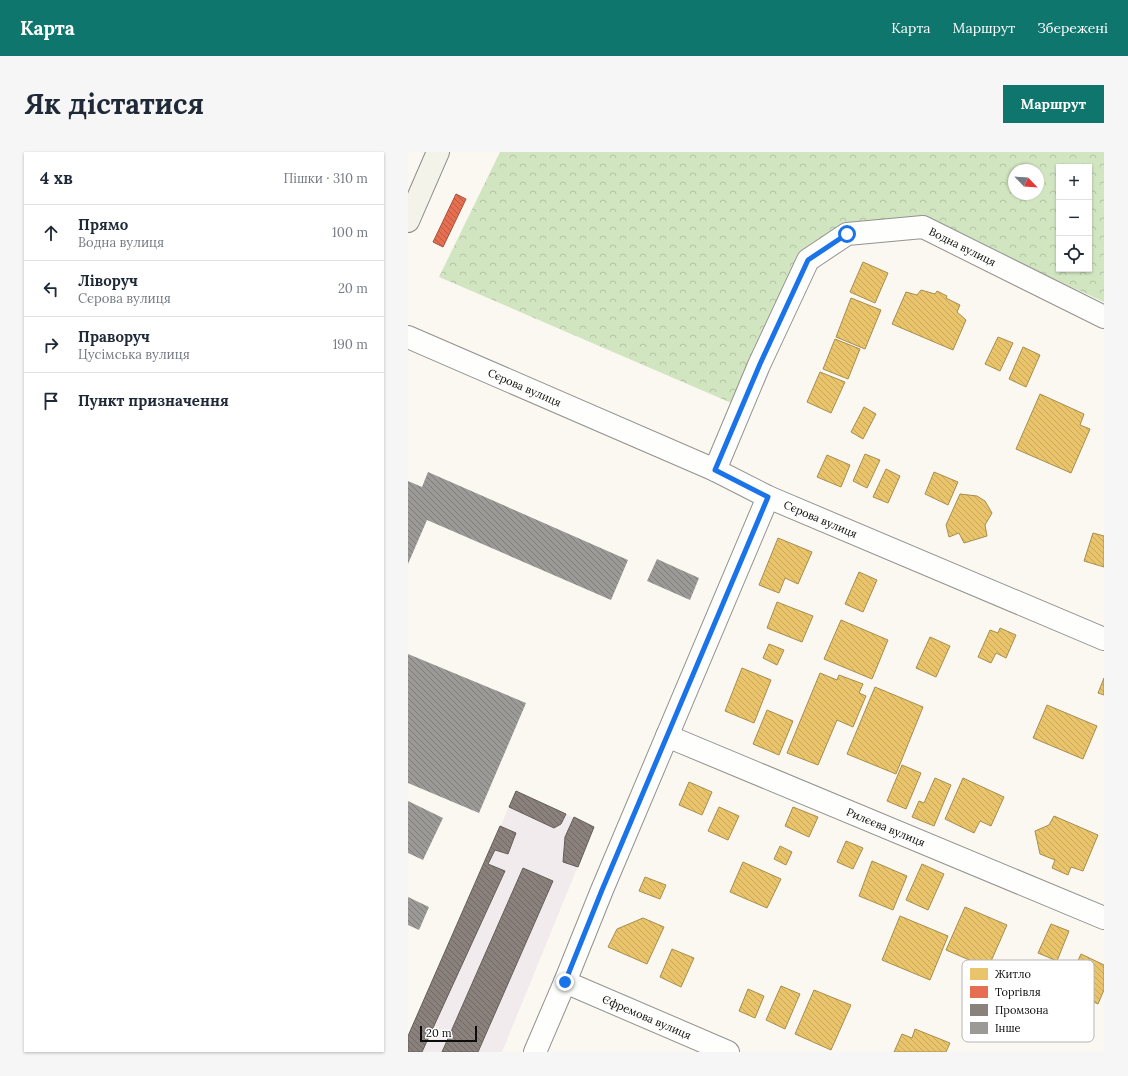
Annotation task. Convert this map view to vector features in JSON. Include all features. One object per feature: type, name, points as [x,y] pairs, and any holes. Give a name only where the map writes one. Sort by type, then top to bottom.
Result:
[{"type":"main road","points":[[408,222],[438,152]]},
{"type":"street","name":"Водна вулиця","points":[[715,470],[760,364],[808,260],[847,234],[923,227],[1104,316]]},
{"type":"street","name":"Сєрова вулиця","points":[[408,337],[715,470],[768,497],[1104,639]]},
{"type":"street","points":[[535,1052],[768,497]]},
{"type":"street","name":"Рилєєва вулиця","points":[[667,736],[1104,918]]},
{"type":"street","name":"Єфремова вулиця","points":[[565,982],[728,1052]]},
{"type":"shaded area","points":[[516,791],[594,827],[502,1052],[408,1052],[408,1036]]},
{"type":"green space","points":[[500,152],[1104,152],[1104,302],[922,218],[803,254],[736,405],[439,277]]},
{"type":"building: Житло","points":[[863,262],[888,273],[875,303],[850,292]]},
{"type":"building: Житло","points":[[921,290],[935,294],[937,291],[947,296],[946,298],[960,305],[957,312],[966,320],[953,350],[892,324],[906,292],[917,295]]},
{"type":"building: Житло","points":[[851,298],[881,310],[865,349],[836,337]]},
{"type":"building: Житло","points":[[998,337],[1013,343],[1000,371],[985,364]]},
{"type":"building: Житло","points":[[835,339],[860,349],[848,379],[823,369]]},
{"type":"building: Житло","points":[[1023,347],[1040,355],[1026,387],[1009,379]]},
{"type":"building: Житло","points":[[820,372],[845,382],[831,413],[807,402]]},
{"type":"building: Житло","points":[[1040,394],[1084,414],[1080,425],[1090,429],[1071,473],[1016,449]]},
{"type":"building: Житло","points":[[864,407],[876,414],[863,439],[851,432]]},
{"type":"building: Житло","points":[[865,454],[880,460],[867,488],[853,481]]},
{"type":"building: Житло","points":[[827,455],[850,465],[841,487],[817,477]]},
{"type":"building: Житло","points":[[886,469],[900,476],[888,503],[873,497]]},
{"type":"building: Житло","points":[[934,472],[958,482],[948,505],[925,494]]},
{"type":"building: Житло","points":[[960,494],[977,496],[985,501],[992,513],[985,525],[987,536],[964,543],[959,533],[949,537],[946,525]]},
{"type":"building: Житло","points":[[1093,533],[1104,536],[1104,567],[1084,561]]},
{"type":"building: Житло","points":[[778,538],[812,552],[798,584],[785,578],[779,593],[759,585]]},
{"type":"building: Житло","points":[[859,572],[877,580],[863,612],[845,604]]},
{"type":"building: Житло","points":[[777,602],[813,616],[802,642],[767,628]]},
{"type":"building: Житло","points":[[841,620],[888,640],[872,679],[824,659]]},
{"type":"building: Житло","points":[[1000,628],[1016,635],[1006,658],[996,653],[991,663],[978,657],[990,630],[998,633]]},
{"type":"building: Житло","points":[[930,637],[950,646],[936,677],[916,668]]},
{"type":"building: Житло","points":[[769,644],[784,650],[777,665],[763,658]]},
{"type":"building: Житло","points":[[742,668],[771,680],[754,723],[725,711]]},
{"type":"building: Житло","points":[[820,673],[837,680],[839,675],[863,684],[859,693],[866,696],[853,727],[837,720],[818,765],[787,753]]},
{"type":"building: Житло","points":[[1104,678],[1104,695],[1098,693]]},
{"type":"building: Житло","points":[[875,687],[923,707],[896,774],[847,754]]},
{"type":"building: Житло","points":[[1047,705],[1097,726],[1083,759],[1033,738]]},
{"type":"building: Житло","points":[[767,710],[793,721],[779,755],[753,744]]},
{"type":"building: Житло","points":[[902,765],[921,773],[906,809],[887,801]]},
{"type":"building: Житло","points":[[935,778],[951,785],[934,826],[912,817],[919,801],[924,803]]},
{"type":"building: Житло","points":[[963,778],[1004,797],[991,826],[980,821],[974,833],[945,819]]},
{"type":"building: Житло","points":[[689,782],[712,792],[702,815],[679,805]]},
{"type":"building: Житло","points":[[719,807],[739,816],[728,840],[708,831]]},
{"type":"building: Житло","points":[[793,807],[818,817],[809,837],[785,826]]},
{"type":"building: Житло","points":[[1054,816],[1098,835],[1083,871],[1071,867],[1068,875],[1052,868],[1055,860],[1040,854],[1035,831],[1049,825]]},
{"type":"building: Житло","points":[[846,841],[863,848],[853,869],[837,862]]},
{"type":"building: Житло","points":[[780,846],[792,852],[786,865],[774,859]]},
{"type":"building: Житло","points":[[872,861],[907,876],[893,910],[859,896]]},
{"type":"building: Житло","points":[[743,862],[781,879],[767,908],[730,892]]},
{"type":"building: Житло","points":[[922,864],[944,874],[928,910],[906,900]]},
{"type":"building: Житло","points":[[645,877],[666,885],[660,899],[639,891]]},
{"type":"building: Житло","points":[[965,907],[1007,925],[992,960],[969,960],[946,950]]},
{"type":"building: Житло","points":[[900,916],[948,936],[930,980],[882,960]]},
{"type":"building: Житло","points":[[643,918],[664,927],[647,964],[608,947],[617,929]]},
{"type":"building: Житло","points":[[1051,924],[1069,931],[1057,960],[1038,953]]},
{"type":"building: Житло","points":[[672,949],[694,958],[681,987],[660,977]]},
{"type":"building: Житло","points":[[1081,954],[1094,960],[1078,960]]},
{"type":"building: Житло","points":[[1094,960],[1104,965],[1104,990],[1098,1004],[1094,1002]]},
{"type":"building: Житло","points":[[781,986],[800,994],[785,1029],[766,1020]]},
{"type":"building: Житло","points":[[748,989],[764,996],[755,1018],[739,1011]]},
{"type":"building: Житло","points":[[814,990],[851,1005],[831,1050],[795,1034]]},
{"type":"building: Житло","points":[[915,1029],[950,1043],[946,1052],[894,1052],[902,1034],[912,1038]]},
{"type":"building: Торгівля","points":[[456,194],[466,199],[443,247],[433,242]]},
{"type":"building: Промзона","points":[[516,791],[566,814],[561,824],[554,828],[509,807]]},
{"type":"building: Промзона","points":[[574,817],[594,827],[578,867],[563,862],[565,837]]},
{"type":"building: Промзона","points":[[500,826],[516,833],[508,854],[495,850],[488,864],[505,871],[422,1052],[408,1052],[408,1036]]},
{"type":"building: Промзона","points":[[523,868],[553,881],[478,1052],[442,1052]]},
{"type":"building: Інше","points":[[428,472],[628,560],[611,600],[427,520],[408,564],[408,481],[422,487]]},
{"type":"building: Інше","points":[[657,559],[699,578],[690,600],[647,581]]},
{"type":"building: Інше","points":[[408,654],[526,703],[479,813],[408,783]]},
{"type":"building: Інше","points":[[408,801],[443,818],[423,860],[408,853]]},
{"type":"building: Інше","points":[[408,897],[429,907],[419,930],[408,925]]},
{"type":"route","points":[[565,982],[602,890],[768,497],[715,470],[760,364],[808,260],[847,234]]}]
